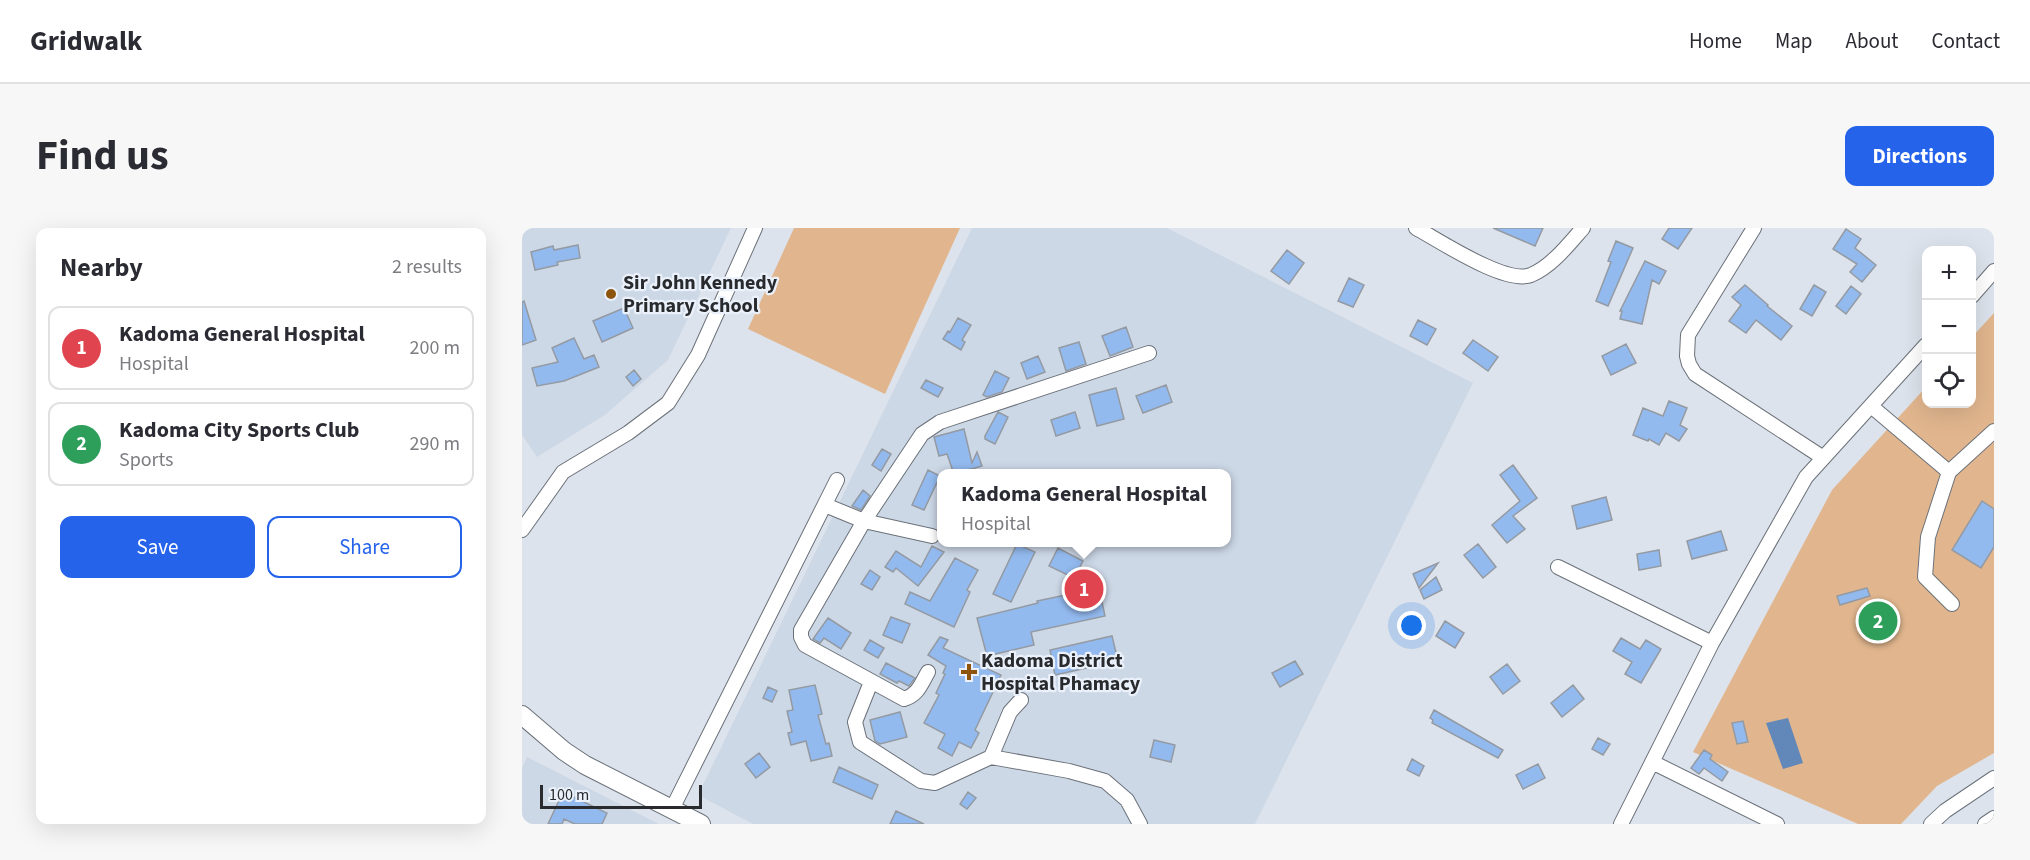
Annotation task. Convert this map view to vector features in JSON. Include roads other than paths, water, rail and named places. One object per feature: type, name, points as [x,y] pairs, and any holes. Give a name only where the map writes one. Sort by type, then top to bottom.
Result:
[{"type":"main road","points":[[522,715],[564,751],[585,765],[701,824]]},
{"type":"street","points":[[522,531],[563,472],[628,433],[668,403],[698,354],[754,228]]},
{"type":"street","points":[[1416,228],[1490,268],[1509,275],[1529,276],[1554,259],[1583,228]]},
{"type":"street","points":[[1754,228],[1688,335],[1689,364],[1695,374],[1822,457]]},
{"type":"street","points":[[1976,291],[1994,271]]},
{"type":"street","points":[[1621,824],[1712,642],[1806,477],[1922,349]]},
{"type":"street","points":[[928,672],[917,692],[904,699],[805,645],[801,637],[801,630],[864,521],[922,434],[940,422],[1149,354]]},
{"type":"street","points":[[1871,406],[1950,472]]},
{"type":"street","points":[[1952,604],[1924,577],[1928,537],[1950,472],[1994,431]]},
{"type":"street","points":[[672,809],[837,480]]},
{"type":"street","points":[[825,506],[864,521],[932,536]]},
{"type":"street","points":[[1558,567],[1712,642]]},
{"type":"street","points":[[871,682],[855,722],[860,742],[921,782],[935,783],[991,757],[1069,771],[1105,781],[1127,800],[1140,824]]},
{"type":"street","points":[[991,757],[1010,712],[1021,699]]},
{"type":"street","points":[[1652,762],[1777,824]]},
{"type":"street","points":[[1931,824],[1945,811],[1994,778]]},
{"type":"street","points":[[1985,824],[1994,818]]},
{"type":"water","points":[[1788,718],[1803,763],[1783,769],[1766,723]]},
{"type":"place","name":"Sir John Kennedy Primary School","points":[[611,294]]},
{"type":"place","name":"Kadoma General Hospital","points":[[1084,589]]},
{"type":"place","name":"Kadoma City Sports Club","points":[[1878,621]]},
{"type":"place","name":"Kadoma District Hospital Phamacy","points":[[969,672]]}]
